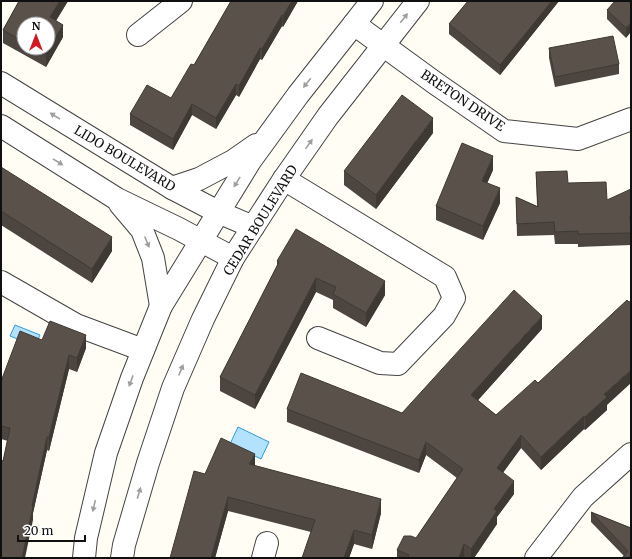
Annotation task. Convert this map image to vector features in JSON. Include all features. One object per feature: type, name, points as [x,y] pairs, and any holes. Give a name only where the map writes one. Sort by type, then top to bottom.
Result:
[{"type":"street","points":[[138,35],[181,1]]},
{"type":"street","points":[[84,558],[86,538],[106,453],[132,378],[161,306],[250,161],[298,95],[372,1]]},
{"type":"street","name":"CEDAR BOULEVARD","points":[[122,558],[124,545],[148,463],[173,388],[203,319],[233,258],[284,179],[328,116],[418,1]]},
{"type":"street","name":"BRETON DRIVE","points":[[354,24],[504,131],[578,138],[631,119]]},
{"type":"street","name":"LIDO BOULEVARD","points":[[1,83],[172,188],[253,228]]},
{"type":"street","points":[[1,126],[117,199],[233,258]]},
{"type":"street","points":[[172,188],[199,179],[233,161],[266,138]]},
{"type":"street","points":[[284,179],[445,277],[454,298],[444,316],[398,364],[380,363],[318,338]]},
{"type":"street","points":[[117,199],[142,230],[153,258],[161,306]]},
{"type":"street","points":[[1,282],[76,325],[143,350]]},
{"type":"street","points":[[536,558],[583,497],[631,454]]},
{"type":"water","points":[[15,325],[40,335],[35,346],[10,336]]},
{"type":"water","points":[[238,427],[269,442],[261,459],[230,444]]},
{"type":"building","points":[[19,1],[60,1],[51,16],[16,16],[16,37],[3,30]]},
{"type":"building","points":[[231,1],[292,1],[262,49],[260,48],[239,86],[236,84],[216,118],[192,104],[173,139],[130,114],[147,85],[171,98],[191,64],[194,65]]},
{"type":"building","points":[[468,1],[552,1],[500,65],[449,24]]},
{"type":"building","points":[[615,1],[631,1],[631,22],[626,28],[607,10]]},
{"type":"building","points":[[56,21],[63,25],[56,37]]},
{"type":"building","points":[[613,36],[619,64],[555,77],[549,48]]},
{"type":"building","points":[[402,95],[433,118],[376,195],[344,171]]},
{"type":"building","points":[[462,143],[493,156],[482,181],[500,188],[483,226],[436,206]]},
{"type":"building","points":[[1,167],[112,237],[92,269],[1,211]]},
{"type":"building","points":[[567,171],[568,183],[606,182],[607,200],[631,189],[631,233],[578,234],[578,231],[555,232],[554,222],[517,224],[516,197],[538,207],[536,172]]},
{"type":"building","points":[[296,229],[385,281],[366,313],[333,294],[336,287],[316,278],[255,395],[220,377],[279,262],[277,261]]},
{"type":"building","points":[[514,290],[542,316],[471,395],[496,415],[535,380],[538,383],[627,300],[629,302],[631,301],[631,370],[604,394],[607,397],[585,417],[584,416],[541,457],[521,435],[497,468],[514,481],[494,509],[497,511],[471,549],[464,544],[459,558],[407,558],[409,555],[397,550],[404,536],[416,538],[463,469],[426,442],[419,460],[287,409],[301,373],[402,413]]},
{"type":"building","points":[[50,321],[86,335],[77,358],[69,355],[49,437],[47,437],[22,558],[1,558],[1,460],[3,461],[10,428],[1,426],[1,383],[20,331],[42,340]]},
{"type":"building","points":[[221,438],[255,454],[249,464],[381,499],[372,535],[354,530],[344,558],[302,558],[315,520],[228,497],[211,558],[170,558],[194,471],[205,474]]},
{"type":"building","points":[[591,512],[631,528],[631,558],[622,558],[628,551]]}]
